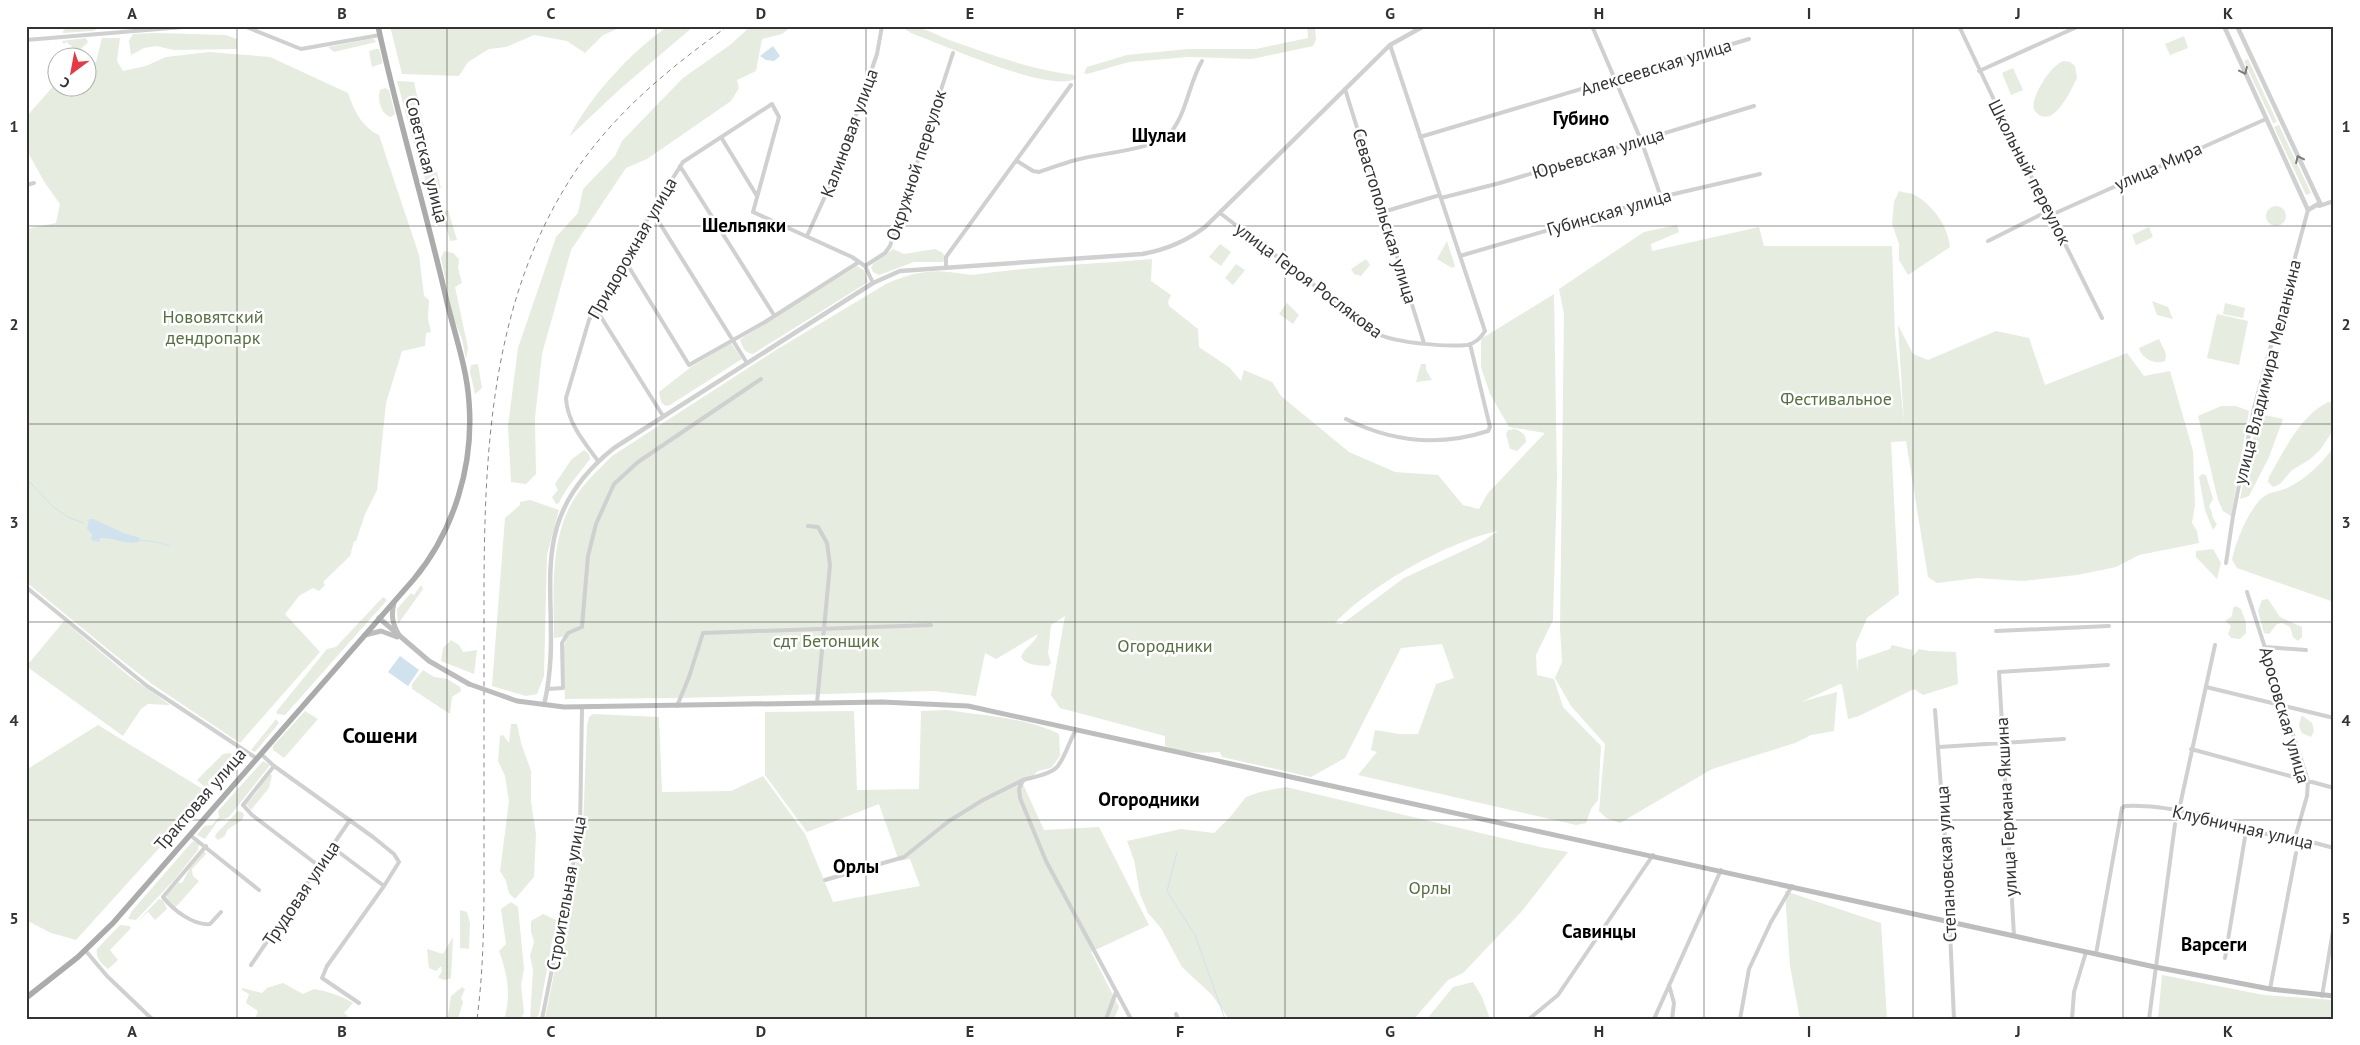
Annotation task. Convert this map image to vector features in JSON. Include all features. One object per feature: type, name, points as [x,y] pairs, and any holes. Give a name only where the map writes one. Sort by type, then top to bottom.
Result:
[{"type":"main road","name":"Советская улица","points":[[378,26],[447,302],[469,402],[469,440],[466,462],[453,514],[428,562],[394,601]]},
{"type":"main road","points":[[394,601],[379,618],[429,661],[469,684],[503,696],[544,705],[582,707],[907,703],[968,706],[1721,870],[2155,967],[2270,989],[2334,996]]},
{"type":"main road","points":[[394,601],[391,614],[392,621],[404,641]]},
{"type":"main road","name":"Трактовая улица","points":[[26,998],[85,950],[113,923],[379,618]]},
{"type":"main road","points":[[362,636],[381,632],[404,641]]},
{"type":"street","points":[[26,40],[195,26]]},
{"type":"street","points":[[244,26],[301,50],[380,35]]},
{"type":"street","name":"Калиновая улица","points":[[807,236],[836,170],[877,54],[882,26]]},
{"type":"street","points":[[544,705],[548,689],[550,658],[549,573],[554,539],[566,502],[579,482],[598,461],[663,416],[873,283],[900,271],[1072,260],[1162,251],[1198,232],[1220,213],[1390,45],[1424,26]]},
{"type":"street","points":[[1592,26],[1641,140],[1661,197]]},
{"type":"street","name":"Школьный переулок","points":[[1959,26],[1979,71],[2102,318]]},
{"type":"street","points":[[1979,71],[2080,26]]},
{"type":"street","points":[[2224,26],[2308,210],[2334,201]]},
{"type":"street","points":[[2237,26],[2320,203],[2319,206]]},
{"type":"street","name":"Алексеевская улица","points":[[1420,137],[1749,39]]},
{"type":"street","points":[[1346,419],[1371,431],[1406,440],[1451,440],[1488,431],[1490,426],[1470,344],[1479,339],[1485,331],[1390,45]]},
{"type":"street","name":"Окружной переулок","points":[[865,266],[885,253],[890,246],[952,53]]},
{"type":"street","points":[[1017,161],[1033,171],[1039,172],[1077,160],[1132,149],[1164,138],[1177,122],[1194,74],[1202,61]]},
{"type":"street","points":[[946,267],[946,257],[1071,85]]},
{"type":"street","name":"Севастопольская улица","points":[[1345,89],[1424,343]]},
{"type":"street","name":"Придорожная улица","points":[[598,461],[574,426],[566,398],[589,320],[652,211],[683,162],[772,104],[779,118],[758,196]]},
{"type":"street","name":"Юрьевская улица","points":[[1383,212],[1440,196],[1500,183],[1754,106]]},
{"type":"street","name":"улица Мира","points":[[1988,241],[2266,119]]},
{"type":"street","points":[[722,137],[758,196],[753,212],[859,262],[865,266],[873,283]]},
{"type":"street","points":[[680,166],[774,315]]},
{"type":"street","name":"Губинская улица","points":[[1460,256],[1661,197],[1760,174]]},
{"type":"street","points":[[26,185],[34,182]]},
{"type":"street","name":"улица Владимира Меланьина","points":[[2226,563],[2254,408],[2308,210]]},
{"type":"street","points":[[652,211],[747,363]]},
{"type":"street","name":"улица Героя Рослякова","points":[[1220,213],[1371,330],[1400,342],[1470,344]]},
{"type":"street","points":[[624,259],[689,365],[859,262]]},
{"type":"street","points":[[596,308],[663,416]]},
{"type":"street","points":[[548,689],[562,688],[562,643],[568,633],[582,627],[588,556],[596,524],[614,484],[638,462],[761,379]]},
{"type":"street","points":[[808,526],[818,527],[827,543],[830,564],[817,703]]},
{"type":"street","points":[[26,587],[147,686],[274,766],[394,854],[399,862],[328,966],[322,978],[359,1003]]},
{"type":"street","name":"Аросовская улица","points":[[2247,592],[2308,781],[2295,838]]},
{"type":"street","points":[[677,706],[704,633],[931,624]]},
{"type":"street","points":[[1996,631],[2109,626]]},
{"type":"street","points":[[2179,810],[2215,645]]},
{"type":"street","points":[[2266,647],[2306,650]]},
{"type":"street","name":"улица Германа Якшина","points":[[2014,936],[1999,672],[2108,665]]},
{"type":"street","points":[[2206,687],[2334,718]]},
{"type":"street","name":"Строительная улица","points":[[542,1019],[580,830],[582,707]]},
{"type":"street","name":"Степановская улица","points":[[1935,710],[1950,922],[1954,1019]]},
{"type":"street","points":[[825,880],[904,857],[948,821],[983,800],[1023,780],[1056,768],[1064,757],[1068,743],[1076,730]]},
{"type":"street","points":[[1939,748],[2064,739]]},
{"type":"street","points":[[2191,749],[2334,788]]},
{"type":"street","points":[[274,766],[243,805],[252,816],[319,866]]},
{"type":"street","points":[[1023,780],[1019,789],[1020,798],[1046,861],[1130,1019]]},
{"type":"street","name":"Клубничная улица","points":[[2096,954],[2122,808],[2129,806],[2179,810],[2215,817],[2239,825],[2246,831],[2295,838],[2334,848]]},
{"type":"street","name":"Трудовая улица","points":[[251,965],[350,820]]},
{"type":"street","points":[[2149,1019],[2175,824]]},
{"type":"street","points":[[2225,958],[2246,831]]},
{"type":"street","points":[[190,834],[259,890]]},
{"type":"street","points":[[206,846],[163,897],[183,916],[194,919],[203,925],[210,924],[221,912]]},
{"type":"street","points":[[332,847],[384,886]]},
{"type":"street","points":[[2270,989],[2296,853]]},
{"type":"street","points":[[1529,1019],[1558,995],[1653,856]]},
{"type":"street","points":[[1654,1019],[1721,870]]},
{"type":"street","points":[[1740,1019],[1749,969],[1771,922],[1792,886]]},
{"type":"street","points":[[2322,996],[2334,925]]},
{"type":"street","points":[[85,950],[108,976],[152,1019]]},
{"type":"street","points":[[2072,1019],[2074,992],[2086,952]]},
{"type":"street","points":[[1669,985],[1674,1003],[1672,1019]]},
{"type":"street","points":[[1106,1019],[1116,992]]},
{"type":"green space","points":[[67,26],[102,26],[93,31],[62,33]]},
{"type":"green space","points":[[390,26],[624,26],[603,35],[585,53],[567,41],[534,35],[506,47],[489,49],[468,62],[459,76],[402,74]]},
{"type":"green space","points":[[668,26],[694,26],[620,89],[569,137],[600,90],[639,49]]},
{"type":"green space","points":[[751,26],[792,26],[782,34],[762,39],[756,71],[737,80],[739,88],[731,101],[647,159],[626,168],[571,250],[542,354],[535,418],[536,474],[526,484],[511,482],[508,426],[518,348],[556,237],[578,213],[583,189],[615,156],[622,141],[683,78],[730,45]]},
{"type":"green space","points":[[906,26],[923,29],[1012,61],[1043,70],[1074,75],[1075,79],[1061,81],[1042,79],[1019,73],[911,33],[905,29]]},
{"type":"green space","points":[[1307,26],[1315,26],[1316,40],[1313,46],[1252,59],[1188,57],[1129,62],[1087,74],[1084,73],[1087,67],[1127,55],[1188,49],[1256,49],[1308,38]]},
{"type":"green space","points":[[133,34],[226,35],[237,39],[237,49],[174,50],[156,46],[144,48],[131,55],[129,41]]},
{"type":"green space","points":[[2184,36],[2188,48],[2170,55],[2165,44]]},
{"type":"green space","points":[[86,38],[88,42],[82,48],[74,48],[66,42],[64,44],[62,41]]},
{"type":"green space","name":"Нововятский дендропарк","points":[[102,38],[120,38],[117,61],[123,71],[146,66],[166,57],[209,52],[270,57],[348,93],[359,118],[368,128],[379,135],[419,255],[424,296],[429,300],[428,319],[431,332],[426,333],[425,346],[402,351],[386,403],[377,490],[365,514],[350,556],[323,582],[325,585],[319,591],[313,588],[299,596],[285,614],[320,652],[240,743],[152,684],[26,582],[26,229],[56,223],[60,204],[45,183],[26,149],[26,117],[48,92],[48,98],[98,98],[98,54]]},
{"type":"green space","points":[[374,39],[376,42],[334,52],[328,47]]},
{"type":"green space","points":[[379,49],[383,63],[372,67],[369,51]]},
{"type":"green space","points":[[2248,59],[2277,122],[2273,123],[2244,61]]},
{"type":"green space","points":[[2064,61],[2070,62],[2075,66],[2077,78],[2060,108],[2054,114],[2047,117],[2041,116],[2034,110],[2038,90],[2053,68]]},
{"type":"green space","points":[[2013,68],[2023,90],[2011,95],[2002,73]]},
{"type":"green space","points":[[397,81],[414,82],[432,164],[420,166]]},
{"type":"green space","points":[[385,88],[389,90],[395,114],[391,117],[382,110],[380,102],[380,90]]},
{"type":"green space","points":[[2279,125],[2311,193],[2306,195],[2274,127]]},
{"type":"green space","points":[[437,172],[441,188],[428,192],[424,175]]},
{"type":"green space","points":[[1899,191],[1916,196],[1935,212],[1947,232],[1950,247],[1908,275],[1899,260],[1899,244],[1892,224],[1894,202]]},
{"type":"green space","points":[[2276,206],[2283,209],[2286,216],[2283,223],[2276,226],[2269,223],[2266,216],[2269,209]]},
{"type":"green space","points":[[448,210],[457,240],[450,241],[442,212]]},
{"type":"green space","name":"Фестивальное","points":[[1677,225],[1679,232],[1651,244],[1652,251],[1759,227],[1764,246],[1892,246],[1895,335],[1904,423],[1898,325],[1913,354],[1928,360],[1996,331],[2029,338],[2045,385],[2127,353],[2144,376],[2170,371],[2193,451],[2195,505],[2192,523],[2197,531],[2199,543],[2139,555],[2116,567],[2077,575],[2022,581],[1977,578],[1937,583],[1928,577],[1906,441],[1891,442],[1899,594],[1867,618],[1856,643],[1857,674],[1858,660],[1890,649],[1892,645],[1912,650],[1912,657],[1919,649],[1956,652],[1958,684],[1923,695],[1914,689],[1859,716],[1848,719],[1842,685],[1840,684],[1801,702],[1837,692],[1834,731],[1811,735],[1795,743],[1712,769],[1620,823],[1606,818],[1599,811],[1605,744],[1571,706],[1555,678],[1562,662],[1560,629],[1564,314],[1559,289],[1644,232]]},
{"type":"green space","points":[[2149,227],[2153,237],[2136,245],[2132,235]]},
{"type":"green space","points":[[1447,241],[1455,266],[1452,268],[1437,259]]},
{"type":"green space","points":[[1220,244],[1231,252],[1221,266],[1209,257]]},
{"type":"green space","points":[[893,249],[904,254],[935,249],[943,253],[945,259],[943,262],[914,262],[879,275],[873,272],[871,267],[873,264]]},
{"type":"green space","points":[[444,251],[453,253],[459,259],[458,268],[462,283],[455,287],[468,348],[466,359],[462,339],[453,317],[441,258]]},
{"type":"green space","name":"сдт Бетонщик","points":[[1152,259],[1151,281],[1171,295],[1168,302],[1169,306],[1198,329],[1199,347],[1230,368],[1241,381],[1244,370],[1272,382],[1281,396],[1349,452],[1395,472],[1438,475],[1463,505],[1479,509],[1488,493],[1545,433],[1509,427],[1490,394],[1481,367],[1481,339],[1554,294],[1557,479],[1553,620],[1536,655],[1537,675],[1554,679],[1563,707],[1601,746],[1598,800],[1591,809],[1586,823],[1576,825],[1358,775],[1377,752],[1371,750],[1375,730],[1399,734],[1418,734],[1436,684],[1454,678],[1442,644],[1401,648],[1345,758],[1311,777],[1222,757],[1220,752],[1199,753],[1171,749],[1165,746],[1165,736],[1060,708],[1051,695],[1065,616],[1051,625],[1048,653],[1051,663],[1048,666],[1029,664],[1021,657],[1038,634],[996,659],[985,653],[976,696],[934,691],[565,699],[563,648],[568,636],[554,638],[555,567],[560,532],[566,515],[578,493],[612,456],[776,350],[886,284],[901,278],[933,271],[976,275],[1044,267]],"holes":[[[1498,531],[1480,543],[1404,578],[1342,624],[1335,623],[1368,594],[1411,567],[1457,544]]]},
{"type":"green space","points":[[1366,259],[1370,265],[1361,276],[1354,274],[1351,269]]},
{"type":"green space","points":[[1236,264],[1245,270],[1233,285],[1225,278]]},
{"type":"green space","points":[[857,266],[865,271],[868,282],[753,354],[745,350],[740,340],[745,336]]},
{"type":"green space","points":[[2152,301],[2168,307],[2173,319],[2157,315]]},
{"type":"green space","points":[[1287,303],[1299,315],[1293,324],[1279,314]]},
{"type":"green space","points":[[2225,303],[2245,308],[2243,318],[2223,314]]},
{"type":"green space","points":[[2217,314],[2248,321],[2239,365],[2207,358]]},
{"type":"green space","points":[[2159,339],[2166,354],[2165,361],[2153,362],[2143,355],[2139,348]]},
{"type":"green space","points":[[731,343],[742,359],[670,405],[666,406],[661,402],[659,392],[691,367]]},
{"type":"green space","points":[[478,364],[482,388],[475,394],[470,372],[471,365]]},
{"type":"green space","points":[[1421,364],[1426,364],[1426,370],[1432,380],[1416,382]]},
{"type":"green space","points":[[2328,402],[2334,403],[2334,429],[2320,450],[2309,460],[2292,470],[2280,484],[2273,487],[2268,482],[2269,477],[2287,445],[2309,416]]},
{"type":"green space","points":[[2221,406],[2236,406],[2249,411],[2231,516],[2223,511],[2218,500],[2198,416]]},
{"type":"green space","points":[[2260,414],[2283,419],[2269,457],[2249,496],[2240,499],[2257,419]]},
{"type":"green space","points":[[1515,429],[1520,431],[1526,439],[1526,442],[1517,451],[1510,449],[1506,434],[1508,430]]},
{"type":"green space","points":[[2334,447],[2334,602],[2237,568],[2232,560],[2236,545],[2243,527],[2257,503],[2268,494],[2294,485],[2307,476]]},
{"type":"green space","points":[[584,450],[589,454],[590,459],[569,486],[559,503],[556,504],[552,497],[558,490],[555,484],[571,460]]},
{"type":"green space","points":[[2202,474],[2206,475],[2213,499],[2209,506],[2217,524],[2213,530],[2205,510],[2199,477]]},
{"type":"green space","points":[[530,500],[559,510],[547,555],[544,676],[537,694],[526,696],[492,686],[505,518],[520,505],[520,502]]},
{"type":"green space","points":[[2213,549],[2221,563],[2217,579],[2196,557],[2196,551]]},
{"type":"green space","points":[[421,585],[423,589],[398,624],[397,609],[411,593],[414,595]]},
{"type":"green space","points":[[383,597],[387,600],[285,715],[277,714],[276,712],[327,649],[336,647]]},
{"type":"green space","points":[[2268,599],[2280,617],[2302,627],[2302,637],[2298,641],[2293,637],[2290,627],[2282,623],[2277,624],[2269,634],[2264,633],[2258,611],[2262,600]]},
{"type":"green space","points":[[2236,606],[2241,609],[2246,623],[2246,633],[2240,639],[2231,638],[2228,634],[2231,626],[2225,621],[2232,616],[2233,608]]},
{"type":"green space","points":[[64,621],[129,676],[170,705],[148,704],[141,709],[123,736],[26,666],[26,660],[30,662]]},
{"type":"green space","points":[[451,640],[459,645],[463,652],[477,650],[474,674],[441,661],[443,648]]},
{"type":"green space","points":[[423,670],[434,677],[447,679],[460,687],[461,691],[452,697],[450,714],[412,689],[412,684]]},
{"type":"green space","points":[[947,710],[1032,724],[1059,734],[1060,756],[1051,768],[1038,771],[1023,784],[1044,830],[1099,827],[1149,925],[1091,952],[1119,1007],[1114,1019],[545,1019],[583,828],[587,725],[589,717],[593,714],[659,717],[662,792],[731,791],[763,776],[805,834],[833,902],[920,886],[910,859],[899,861],[879,804],[807,832],[765,775],[765,712],[854,711],[857,790],[919,789],[921,711]]},
{"type":"green space","points":[[305,711],[318,719],[284,758],[273,750],[273,746]]},
{"type":"green space","points":[[2303,716],[2312,723],[2314,731],[2311,737],[2302,733],[2299,726]]},
{"type":"green space","points":[[276,719],[279,723],[255,752],[251,750]]},
{"type":"green space","points":[[511,724],[517,724],[521,743],[531,771],[531,802],[536,834],[534,877],[515,899],[509,893],[506,881],[500,871],[509,801],[505,776],[498,761],[500,736],[503,735],[509,743]]},
{"type":"green space","points":[[98,725],[209,793],[76,940],[51,933],[26,920],[26,770]]},
{"type":"green space","points":[[230,753],[234,756],[227,773],[215,774],[208,781],[210,785],[206,788],[197,780],[223,754]]},
{"type":"green space","points":[[263,761],[270,765],[229,817],[217,822],[205,839],[197,835],[204,826],[212,825],[219,817],[218,811]]},
{"type":"green space","points":[[268,774],[272,775],[269,788],[251,810],[246,804],[257,792]]},
{"type":"green space","points":[[1286,787],[1568,852],[1522,911],[1463,973],[1448,980],[1414,1019],[1229,1019],[1212,995],[1182,967],[1161,928],[1148,913],[1140,894],[1134,860],[1127,841],[1181,829],[1214,833],[1246,797]]},
{"type":"green space","points":[[238,811],[244,815],[242,820],[227,830],[225,836],[218,840],[215,837],[216,834]]},
{"type":"green space","points":[[195,841],[199,844],[198,850],[175,879],[136,920],[128,919],[132,911],[192,842]]},
{"type":"green space","points":[[204,851],[206,854],[192,869],[193,876],[199,881],[175,908],[166,900],[167,895],[178,883],[182,883],[190,868]]},
{"type":"green space","points":[[1785,891],[1881,923],[1887,1019],[1800,1019],[1790,966]]},
{"type":"green space","points":[[159,899],[163,900],[167,909],[155,920],[148,912],[136,923]]},
{"type":"green space","points":[[511,902],[518,907],[524,969],[521,985],[524,1013],[520,1019],[504,1019],[508,1001],[508,984],[499,951],[506,944],[501,909]]},
{"type":"green space","points":[[460,910],[467,912],[470,923],[469,949],[460,948]]},
{"type":"green space","points":[[543,914],[556,920],[557,928],[552,941],[539,1014],[536,1018],[530,1019],[533,970],[530,956],[534,942],[531,932],[531,921]]},
{"type":"green space","points":[[120,925],[131,928],[110,950],[118,960],[108,969],[98,958],[97,949]]},
{"type":"green space","points":[[453,937],[451,978],[445,980],[438,978],[442,971],[441,966],[436,971],[429,968],[427,949],[443,954]]},
{"type":"green space","points":[[2162,975],[2264,995],[2334,1000],[2334,1019],[2158,1019]]},
{"type":"green space","points":[[1473,982],[1482,997],[1490,1019],[1427,1019],[1453,987]]},
{"type":"green space","points":[[283,983],[303,994],[314,989],[349,1000],[353,1003],[344,1013],[348,1016],[346,1019],[255,1019],[258,1011],[246,1003],[249,994],[242,990],[242,988],[262,993],[267,988]]},
{"type":"green space","points":[[462,987],[465,989],[461,998],[463,1002],[458,1019],[443,1019],[448,1016],[451,996]]},
{"type":"water","points":[[773,46],[780,56],[774,61],[766,60],[760,56]]},
{"type":"water","points":[[89,519],[140,538],[138,542],[133,543],[105,538],[100,538],[99,542],[91,540],[92,534],[87,529]]},
{"type":"water","points":[[400,656],[419,670],[408,686],[388,672]]},
{"type":"waterway","points":[[26,478],[52,506],[68,517],[83,523]]},
{"type":"waterway","points":[[139,540],[170,546]]},
{"type":"waterway","points":[[1177,852],[1167,891],[1195,935],[1225,1019]]},
{"type":"railway","points":[[477,1019],[481,973],[484,881],[484,545],[486,488],[498,376],[510,321],[527,267],[549,216],[579,166],[629,107],[667,73],[728,26]]},
{"type":"district","name":"Губино","points":[[1581,118]]},
{"type":"district","name":"Шулаи","points":[[1159,135]]},
{"type":"district","name":"Шельпяки","points":[[744,225]]},
{"type":"district","name":"Сошени","points":[[380,735]]},
{"type":"district","name":"Огородники","points":[[1149,799]]},
{"type":"district","name":"Орлы","points":[[856,866]]},
{"type":"district","name":"Савинцы","points":[[1599,931]]},
{"type":"district","name":"Варсеги","points":[[2214,944]]}]
